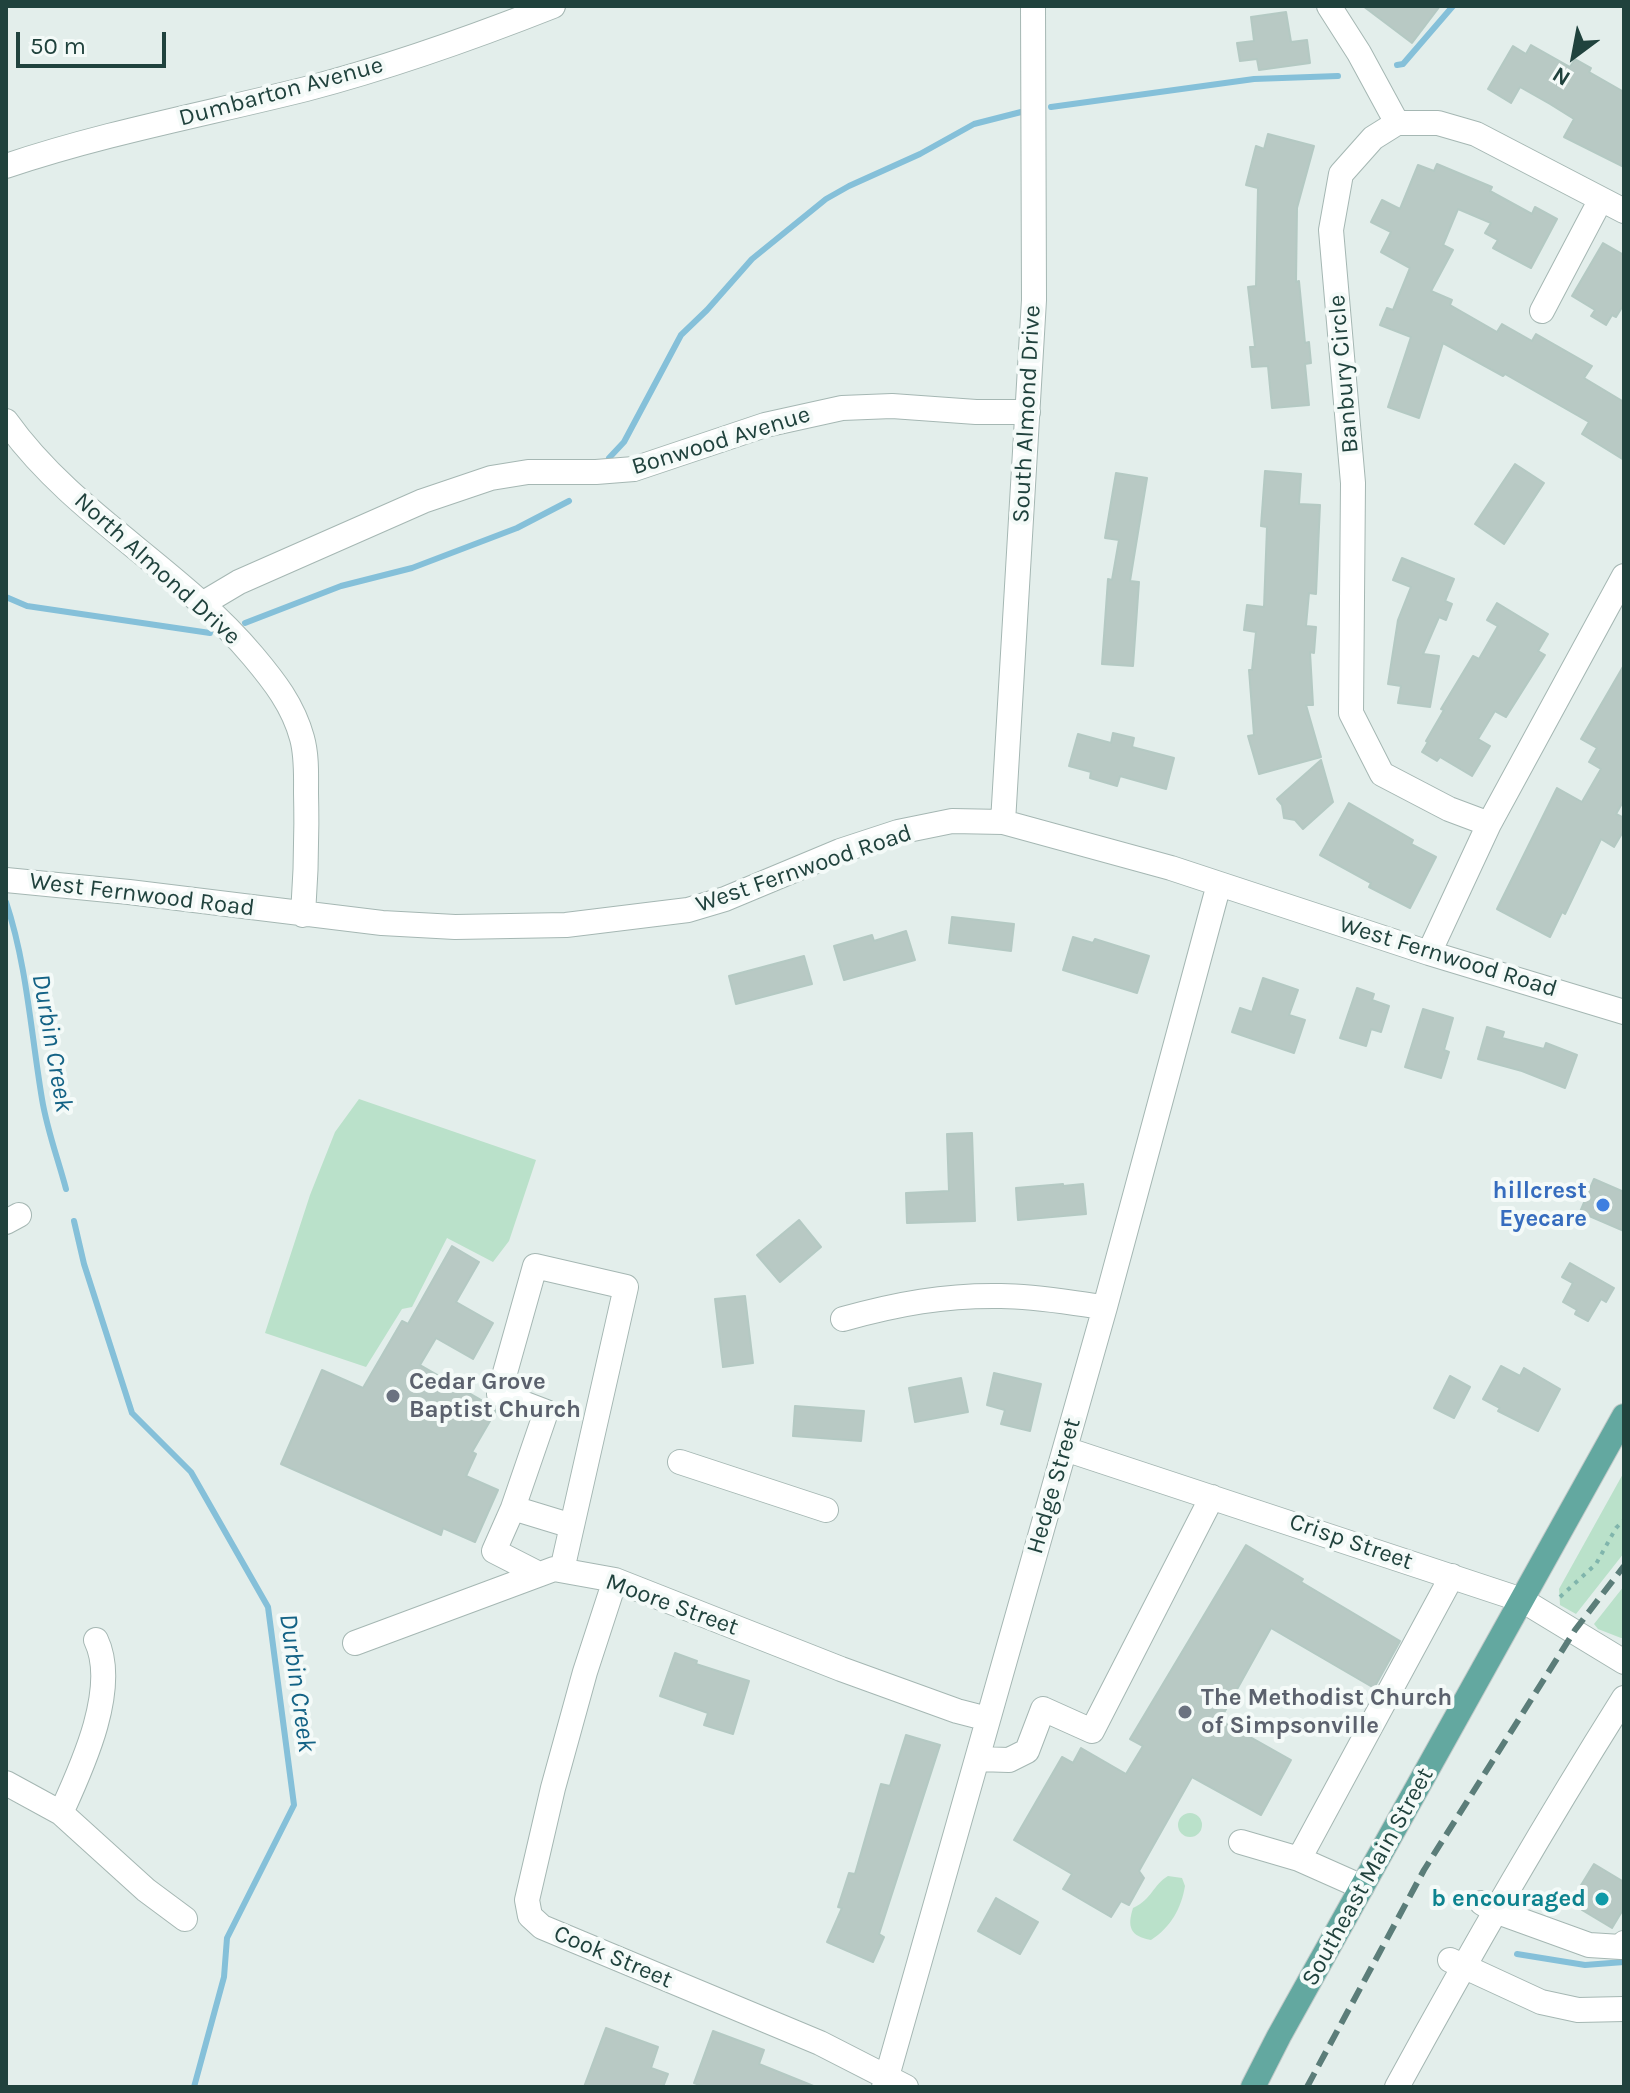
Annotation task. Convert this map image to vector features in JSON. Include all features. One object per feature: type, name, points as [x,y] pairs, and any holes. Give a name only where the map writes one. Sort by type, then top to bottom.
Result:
[{"type":"main road","name":"Southeast Main Street","points":[[1253,2087],[1624,1416]]},
{"type":"street","name":"Dumbarton Avenue","points":[[6,166],[133,130],[308,88],[473,37],[553,6]]},
{"type":"street","name":"South Almond Drive","points":[[1003,822],[1034,300],[1033,6]]},
{"type":"street","points":[[1329,6],[1397,123],[1438,123],[1476,134],[1624,211]]},
{"type":"street","name":"Banbury Circle","points":[[1397,123],[1373,138],[1341,174],[1331,230],[1353,483],[1351,713],[1382,774],[1449,809],[1489,824]]},
{"type":"street","points":[[1542,311],[1601,199]]},
{"type":"street","name":"Bonwood Avenue","points":[[202,604],[239,582],[423,501],[491,478],[528,472],[634,469],[765,425],[842,408],[892,406],[1028,412]]},
{"type":"street","name":"North Almond Drive","points":[[6,421],[60,483],[168,571],[237,637],[275,682],[295,715],[305,756],[308,850],[303,915]]},
{"type":"street","points":[[1429,953],[1489,824],[1624,576]]},
{"type":"street","name":"West Fernwood Road","points":[[6,880],[382,923],[455,927],[566,925],[657,915],[725,899],[840,851],[898,832],[952,821],[1003,822],[1171,868],[1429,953],[1622,1007]]},
{"type":"street","name":"Hedge Street","points":[[892,2083],[988,1719],[1105,1307],[1219,884]]},
{"type":"street","points":[[355,1643],[550,1572],[572,1526],[626,1287],[535,1266],[499,1394],[546,1412],[513,1508],[494,1551],[550,1572]]},
{"type":"street","points":[[843,1319],[902,1303],[936,1298],[1001,1296],[1105,1307]]},
{"type":"street","name":"Crisp Street","points":[[1065,1449],[1522,1600],[1624,1662]]},
{"type":"street","points":[[680,1462],[826,1510]]},
{"type":"street","points":[[978,1759],[1009,1760],[1027,1751],[1043,1709],[1092,1731],[1212,1497]]},
{"type":"street","points":[[513,1508],[572,1526]]},
{"type":"street","name":"Moore Street","points":[[550,1572],[615,1580],[841,1669],[957,1711],[988,1719]]},
{"type":"street","points":[[1299,1859],[1452,1576]]},
{"type":"street","name":"Cook Street","points":[[615,1580],[585,1672],[553,1788],[527,1900],[530,1916],[542,1927],[820,2043],[892,2083]]},
{"type":"street","points":[[61,1813],[76,1780],[105,1688],[105,1660],[96,1640]]},
{"type":"street","points":[[1397,2087],[1455,1964],[1624,1698]]},
{"type":"street","points":[[6,1783],[61,1813],[146,1890],[185,1919]]},
{"type":"street","points":[[1241,1842],[1299,1859],[1362,1887]]},
{"type":"street","points":[[1489,1907],[1589,1945],[1621,1947],[1624,1943]]},
{"type":"street","points":[[1455,1964],[1541,2002],[1578,2010],[1624,2009]]},
{"type":"path","points":[[1546,1613],[1596,1564],[1616,1528],[1624,1520]]},
{"type":"green space","points":[[359,1099],[536,1160],[509,1241],[493,1262],[447,1238],[412,1307],[402,1309],[366,1367],[265,1333],[310,1195],[335,1132]]},
{"type":"green space","points":[[1624,1472],[1624,1553],[1576,1614],[1560,1605],[1559,1589]]},
{"type":"green space","points":[[1624,1586],[1624,1638],[1621,1638],[1598,1629],[1594,1624]]},
{"type":"green space","points":[[1190,1813],[1199,1816],[1202,1825],[1199,1834],[1190,1837],[1181,1834],[1178,1825],[1181,1816]]},
{"type":"green space","points":[[1168,1876],[1182,1878],[1185,1886],[1178,1910],[1151,1940],[1138,1936],[1132,1930],[1130,1920],[1133,1908]]},
{"type":"building","points":[[1363,6],[1440,6],[1412,43]]},
{"type":"building","points":[[1286,12],[1291,42],[1307,40],[1310,63],[1259,70],[1257,59],[1240,61],[1237,43],[1254,41],[1251,17]]},
{"type":"building","points":[[1531,45],[1570,67],[1575,59],[1591,68],[1589,72],[1624,92],[1624,167],[1564,137],[1574,119],[1550,104],[1520,87],[1511,103],[1488,89],[1513,46],[1526,54]]},
{"type":"building","points":[[1268,134],[1314,146],[1297,208],[1296,282],[1299,281],[1305,343],[1309,342],[1311,363],[1305,364],[1309,405],[1272,408],[1268,366],[1252,367],[1250,347],[1255,347],[1248,287],[1256,286],[1258,188],[1246,185],[1256,146],[1264,149]]},
{"type":"building","points":[[1437,164],[1492,187],[1490,191],[1532,214],[1535,207],[1557,219],[1531,268],[1493,248],[1498,240],[1485,233],[1491,223],[1458,209],[1443,245],[1453,250],[1431,291],[1452,300],[1450,305],[1497,332],[1502,324],[1532,341],[1536,334],[1592,366],[1584,378],[1624,402],[1624,460],[1582,434],[1589,422],[1443,343],[1419,418],[1388,407],[1411,337],[1380,325],[1387,308],[1393,310],[1410,268],[1381,252],[1391,232],[1371,222],[1382,200],[1400,209],[1418,165],[1434,171]]},
{"type":"building","points":[[1603,243],[1624,255],[1624,304],[1606,325],[1591,316],[1595,310],[1572,296]]},
{"type":"building","points":[[1515,464],[1544,483],[1504,544],[1475,524]]},
{"type":"building","points":[[1265,471],[1301,474],[1299,504],[1320,505],[1316,594],[1309,593],[1306,626],[1316,627],[1314,653],[1310,652],[1313,705],[1306,705],[1321,757],[1259,774],[1248,736],[1254,735],[1249,670],[1252,670],[1256,632],[1244,630],[1247,605],[1264,607],[1267,527],[1261,526]]},
{"type":"building","points":[[1116,473],[1147,478],[1130,581],[1139,582],[1133,666],[1102,664],[1108,579],[1112,580],[1119,540],[1105,538]]},
{"type":"building","points":[[1402,558],[1454,579],[1445,601],[1452,604],[1446,620],[1439,617],[1423,654],[1439,656],[1430,707],[1398,703],[1401,686],[1388,684],[1398,620],[1411,587],[1393,580]]},
{"type":"building","points":[[1497,603],[1548,634],[1538,651],[1545,655],[1506,717],[1495,711],[1478,739],[1490,746],[1472,776],[1440,757],[1437,761],[1422,752],[1444,710],[1441,709],[1473,656],[1479,659],[1498,626],[1487,620]]},
{"type":"building","points":[[1624,665],[1624,800],[1616,814],[1624,818],[1624,830],[1614,847],[1601,839],[1565,914],[1562,912],[1550,937],[1497,909],[1557,788],[1582,802],[1601,769],[1589,762],[1597,748],[1581,739]]},
{"type":"building","points":[[1113,733],[1134,738],[1132,747],[1174,758],[1166,789],[1120,776],[1117,786],[1090,778],[1091,772],[1069,766],[1078,734],[1111,743]]},
{"type":"building","points":[[1321,760],[1333,802],[1303,829],[1295,820],[1284,818],[1282,805],[1277,799]]},
{"type":"building","points":[[1349,803],[1436,857],[1410,908],[1369,887],[1371,883],[1320,855]]},
{"type":"building","points":[[952,917],[1014,924],[1011,951],[949,943]]},
{"type":"building","points":[[906,931],[915,960],[844,980],[834,946],[872,935],[874,941]]},
{"type":"building","points":[[1073,937],[1093,943],[1095,939],[1149,956],[1137,993],[1063,970]]},
{"type":"building","points":[[804,956],[812,984],[736,1004],[729,976]]},
{"type":"building","points":[[1263,978],[1298,990],[1289,1015],[1305,1020],[1294,1053],[1232,1032],[1240,1008],[1252,1012]]},
{"type":"building","points":[[1357,988],[1374,994],[1372,1000],[1389,1006],[1381,1032],[1371,1029],[1366,1046],[1340,1038]]},
{"type":"building","points":[[1423,1009],[1453,1018],[1444,1050],[1449,1052],[1441,1078],[1405,1067]]},
{"type":"building","points":[[1487,1027],[1504,1032],[1502,1038],[1544,1049],[1546,1043],[1577,1055],[1565,1088],[1522,1071],[1478,1059]]},
{"type":"building","points":[[972,1133],[975,1221],[907,1223],[906,1193],[949,1191],[947,1134]]},
{"type":"building","points":[[1594,1179],[1624,1192],[1624,1231],[1580,1212]]},
{"type":"building","points":[[1083,1184],[1086,1214],[1018,1220],[1016,1188]]},
{"type":"building","points":[[799,1220],[821,1247],[780,1282],[757,1255]]},
{"type":"building","name":"Cedar Grove Baptist Church","points":[[452,1246],[479,1262],[456,1302],[493,1323],[473,1359],[436,1338],[420,1365],[497,1409],[472,1452],[476,1454],[466,1476],[498,1490],[475,1542],[443,1528],[441,1535],[281,1464],[322,1370],[363,1388],[402,1321],[408,1324]]},
{"type":"building","points":[[1570,1263],[1614,1288],[1606,1302],[1601,1299],[1588,1321],[1563,1302],[1573,1283],[1562,1277]]},
{"type":"building","points":[[745,1296],[753,1363],[723,1367],[715,1299]]},
{"type":"building","points":[[1501,1366],[1520,1376],[1524,1368],[1560,1389],[1538,1431],[1498,1411],[1500,1408],[1483,1399]]},
{"type":"building","points":[[994,1373],[1041,1384],[1030,1431],[1001,1424],[1005,1410],[987,1405]]},
{"type":"building","points":[[1450,1376],[1470,1387],[1454,1418],[1434,1408]]},
{"type":"building","points":[[961,1378],[968,1412],[915,1422],[909,1388]]},
{"type":"building","points":[[795,1406],[864,1411],[861,1441],[793,1436]]},
{"type":"building","name":"The Methodist Church of Simpsonville","points":[[1246,1545],[1400,1641],[1374,1688],[1271,1628],[1220,1720],[1291,1760],[1261,1815],[1192,1777],[1139,1871],[1144,1878],[1129,1905],[1121,1901],[1111,1917],[1063,1889],[1072,1874],[1014,1840],[1062,1757],[1073,1763],[1081,1748],[1126,1774],[1143,1746],[1130,1739]]},
{"type":"building","points":[[675,1653],[697,1661],[696,1664],[749,1681],[733,1734],[704,1725],[708,1713],[660,1696]]},
{"type":"building","points":[[906,1735],[940,1745],[879,1934],[884,1937],[873,1962],[827,1942],[842,1908],[838,1907],[849,1873],[855,1874],[881,1784],[890,1786]]},
{"type":"building","name":"b encouraged","points":[[1594,1864],[1624,1882],[1624,1908],[1612,1928],[1582,1910],[1587,1902],[1575,1895]]},
{"type":"building","points":[[996,1898],[1038,1922],[1020,1954],[978,1931]]},
{"type":"building","points":[[606,2028],[658,2047],[651,2068],[668,2074],[663,2087],[584,2087]]},
{"type":"building","points":[[713,2031],[764,2050],[759,2064],[816,2087],[705,2087],[694,2083]]},
{"type":"waterway","points":[[1397,65],[1403,64],[1453,6]]},
{"type":"waterway","points":[[1051,107],[1254,79],[1338,76]]},
{"type":"waterway","points":[[609,458],[624,442],[681,335],[752,259],[826,199],[849,186],[920,154],[974,124],[1025,111]]},
{"type":"waterway","points":[[245,623],[341,586],[412,568],[517,528],[569,501]]},
{"type":"waterway","points":[[6,597],[27,606],[210,633]]},
{"type":"waterway","name":"Durbin Creek","points":[[6,902],[24,975],[44,1111],[66,1189]]},
{"type":"waterway","name":"Durbin Creek","points":[[74,1221],[84,1264],[132,1413],[191,1472],[268,1607],[294,1805],[227,1938],[224,1977],[194,2087]]},
{"type":"waterway","points":[[1517,1954],[1585,1965],[1624,1962]]},
{"type":"railway","points":[[1307,2087],[1424,1870],[1575,1630],[1624,1566]]},
{"type":"place","name":"hillcrest Eyecare","points":[[1603,1205]]},
{"type":"place","name":"Cedar Grove Baptist Church","points":[[393,1396]]},
{"type":"place","name":"The Methodist Church of Simpsonville","points":[[1185,1712]]},
{"type":"place","name":"b encouraged","points":[[1602,1899]]}]
